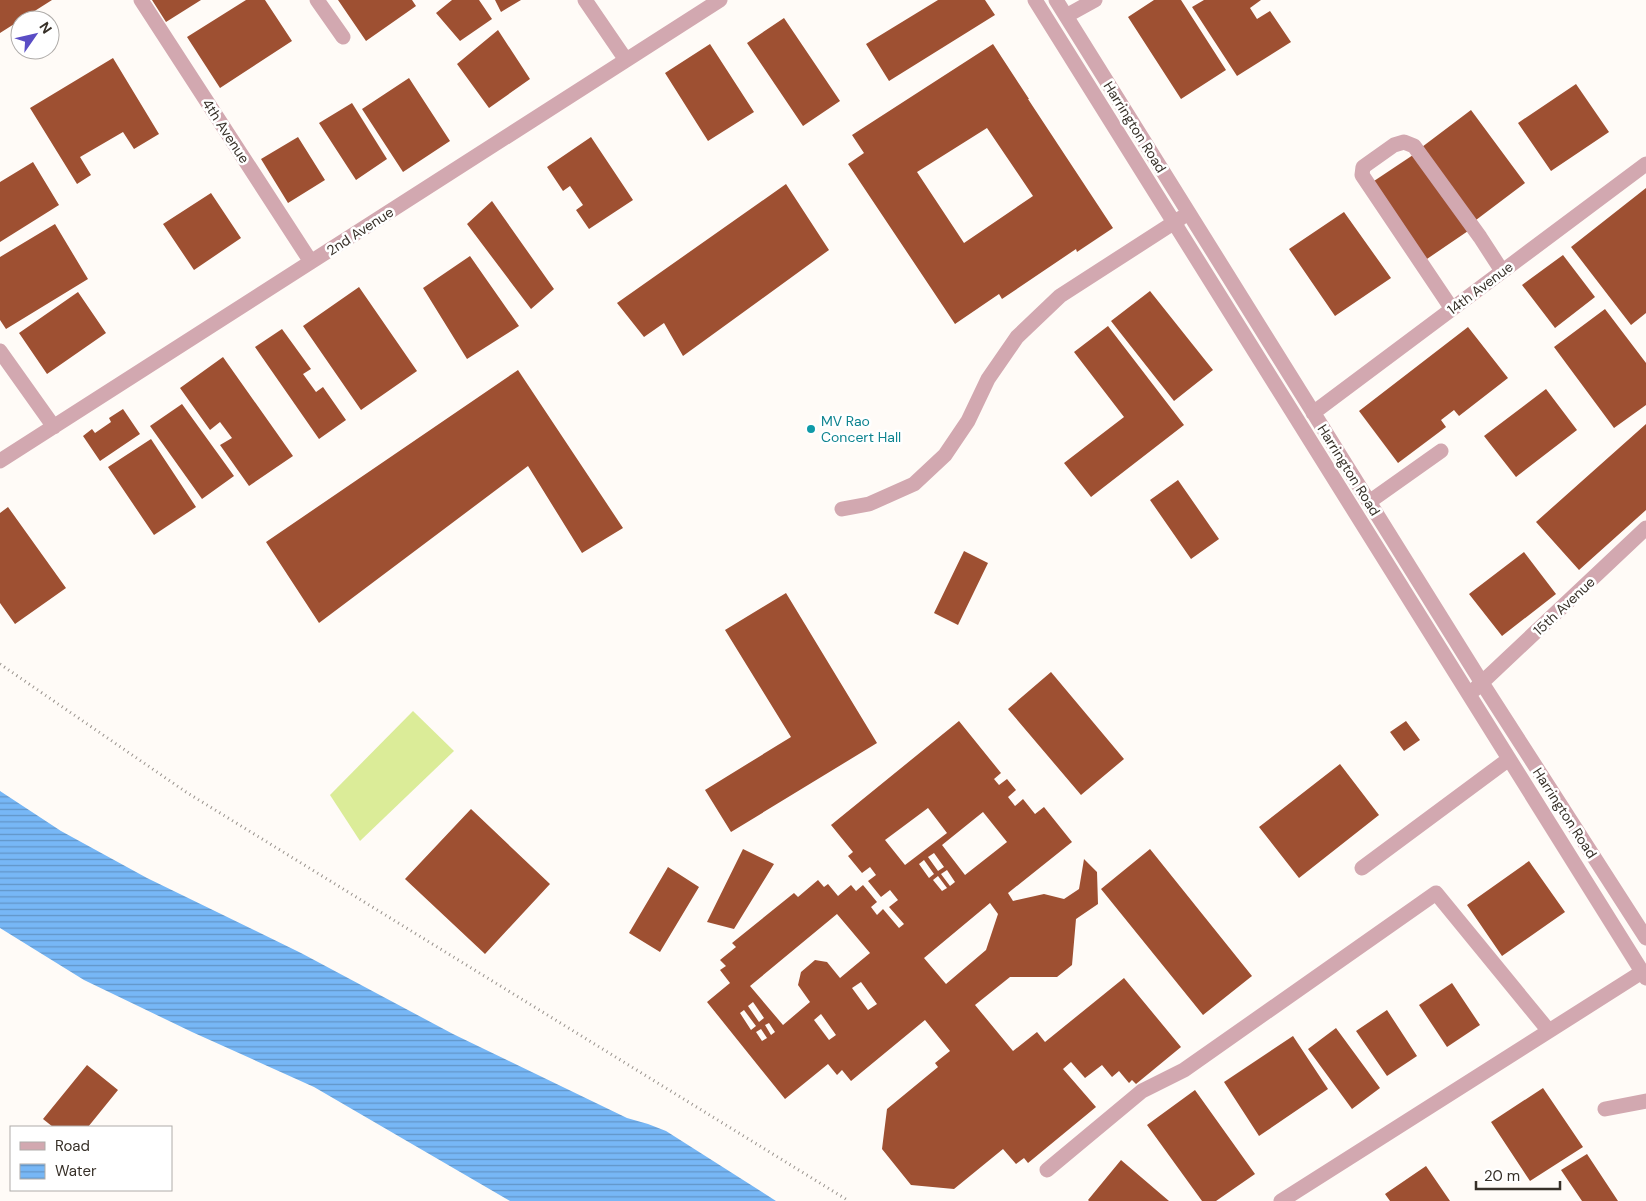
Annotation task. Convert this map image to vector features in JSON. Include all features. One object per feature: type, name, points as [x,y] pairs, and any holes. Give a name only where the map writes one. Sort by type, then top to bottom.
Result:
[{"type":"street","name":"4th Avenue","points":[[141,0],[311,262]]},
{"type":"street","points":[[317,0],[343,38]]},
{"type":"street","points":[[585,0],[626,60]]},
{"type":"street","name":"2nd Avenue","points":[[0,461],[720,0]]},
{"type":"street","points":[[1035,0],[1644,975],[1549,1031],[1281,1201]]},
{"type":"street","name":"Harrington Road","points":[[1056,0],[1482,683],[1646,938]]},
{"type":"street","points":[[1066,16],[1095,0]]},
{"type":"street","points":[[1452,309],[1362,175],[1363,167],[1394,145],[1404,142],[1414,146],[1480,237],[1502,271]]},
{"type":"street","name":"14th Avenue","points":[[1313,413],[1646,164]]},
{"type":"street","points":[[842,509],[869,504],[914,484],[944,455],[968,421],[988,379],[1017,337],[1060,296],[1189,213]]},
{"type":"street","points":[[0,351],[54,427]]},
{"type":"street","points":[[1369,502],[1441,451]]},
{"type":"street","name":"15th Avenue","points":[[1469,695],[1646,528]]},
{"type":"street","points":[[1362,868],[1509,759]]},
{"type":"street","points":[[1046,1170],[1142,1091],[1184,1070],[1436,893],[1549,1031]]},
{"type":"street","points":[[1605,1109],[1646,1101]]},
{"type":"path","points":[[0,664],[186,792],[849,1201]]},
{"type":"green space","points":[[413,711],[454,751],[360,841],[330,795]]},
{"type":"water","points":[[0,791],[61,831],[147,878],[301,953],[453,1034],[627,1118],[666,1131],[776,1201],[510,1201],[314,1087],[192,1032],[84,980],[0,928]]},
{"type":"building","points":[[0,0],[52,0],[36,10],[10,10],[10,27],[0,33]]},
{"type":"building","points":[[152,0],[201,0],[166,22]]},
{"type":"building","points":[[246,0],[265,0],[292,41],[220,88],[187,37]]},
{"type":"building","points":[[338,0],[412,0],[416,6],[366,41]]},
{"type":"building","points":[[452,0],[479,0],[492,19],[460,41],[436,13]]},
{"type":"building","points":[[495,0],[521,0],[501,12]]},
{"type":"building","points":[[938,0],[985,0],[995,15],[889,81],[866,44]]},
{"type":"building","points":[[1154,0],[1181,0],[1226,70],[1181,99],[1128,17]]},
{"type":"building","points":[[1204,0],[1261,0],[1250,8],[1257,19],[1270,11],[1291,42],[1237,76],[1192,7]]},
{"type":"building","points":[[784,18],[840,101],[803,126],[747,43]]},
{"type":"building","points":[[498,30],[530,79],[489,108],[457,64]]},
{"type":"building","points":[[710,44],[754,112],[708,141],[665,73]]},
{"type":"building","points":[[993,44],[1113,228],[1077,252],[1076,249],[1002,299],[999,294],[955,324],[848,164],[864,153],[852,135]],"holes":[[[987,128],[1033,196],[964,243],[917,172]]]},
{"type":"building","points":[[113,58],[159,134],[134,149],[123,132],[80,157],[91,175],[77,184],[30,108]]},
{"type":"building","points":[[409,78],[450,141],[403,172],[362,109]]},
{"type":"building","points":[[1576,84],[1609,132],[1551,171],[1518,123]]},
{"type":"building","points":[[352,103],[387,159],[356,180],[319,123]]},
{"type":"building","points":[[1471,110],[1525,183],[1476,220],[1422,147]]},
{"type":"building","points":[[298,137],[325,180],[288,203],[261,159]]},
{"type":"building","points":[[591,137],[633,200],[589,229],[576,210],[583,205],[570,186],[563,191],[547,167]]},
{"type":"building","points":[[1416,153],[1468,231],[1424,261],[1371,183]]},
{"type":"building","points":[[33,162],[59,205],[0,242],[0,182]]},
{"type":"building","points":[[786,184],[829,250],[683,356],[664,323],[644,337],[617,303]]},
{"type":"building","points":[[1646,188],[1646,313],[1631,325],[1571,247]]},
{"type":"building","points":[[211,193],[241,238],[194,270],[163,224]]},
{"type":"building","points":[[492,201],[554,289],[531,309],[467,224]]},
{"type":"building","points":[[1344,212],[1391,278],[1335,316],[1289,249]]},
{"type":"building","points":[[55,224],[88,279],[6,329],[0,320],[0,257]]},
{"type":"building","points":[[1563,255],[1595,297],[1555,328],[1522,285]]},
{"type":"building","points":[[470,256],[519,326],[467,359],[423,288]]},
{"type":"building","points":[[359,287],[417,371],[361,410],[303,326]]},
{"type":"building","points":[[1150,291],[1213,370],[1174,401],[1111,321]]},
{"type":"building","points":[[78,292],[106,333],[47,374],[19,333]]},
{"type":"building","points":[[1605,309],[1646,363],[1646,405],[1614,428],[1554,347]]},
{"type":"building","points":[[1108,326],[1184,425],[1091,497],[1064,463],[1124,417],[1074,352]]},
{"type":"building","points":[[1468,327],[1508,378],[1459,416],[1454,410],[1441,420],[1446,427],[1398,463],[1359,411]]},
{"type":"building","points":[[282,329],[311,369],[303,374],[316,392],[323,387],[346,420],[319,439],[255,347]]},
{"type":"building","points":[[223,357],[293,456],[249,486],[220,445],[232,438],[220,422],[210,430],[180,388]]},
{"type":"building","points":[[518,370],[623,528],[582,553],[528,466],[319,623],[266,542]]},
{"type":"building","points":[[1546,389],[1577,430],[1516,477],[1484,436]]},
{"type":"building","points":[[182,404],[234,476],[202,499],[150,426]]},
{"type":"building","points":[[123,409],[140,434],[100,461],[83,436],[92,429],[95,433],[111,422],[109,418]]},
{"type":"building","points":[[1646,424],[1646,510],[1579,570],[1536,522]]},
{"type":"building","points":[[151,439],[196,507],[154,535],[108,467]]},
{"type":"building","points":[[1178,480],[1219,539],[1191,559],[1150,500]]},
{"type":"building","points":[[8,507],[66,588],[15,624],[0,603],[0,513]]},
{"type":"building","points":[[964,551],[988,563],[958,625],[934,613]]},
{"type":"building","points":[[1524,552],[1556,594],[1502,636],[1469,594]]},
{"type":"building","points":[[786,593],[877,743],[731,832],[705,790],[791,737],[725,630]]},
{"type":"building","points":[[1051,672],[1124,759],[1081,795],[1008,709]]},
{"type":"building","points":[[959,721],[1001,773],[994,779],[999,785],[1007,779],[1016,790],[1008,797],[1015,806],[1023,799],[1035,814],[1044,807],[1072,842],[1008,893],[1013,901],[1044,894],[1064,899],[1079,889],[1084,859],[1097,872],[1098,904],[1076,919],[1072,965],[1057,977],[1010,977],[975,1005],[1013,1051],[1037,1032],[1045,1042],[1124,978],[1181,1047],[1136,1084],[1132,1080],[1129,1083],[1119,1071],[1112,1077],[1102,1065],[1085,1078],[1071,1062],[1063,1069],[1096,1107],[1028,1163],[1024,1158],[1016,1164],[1003,1149],[954,1189],[911,1185],[882,1149],[887,1109],[938,1067],[935,1063],[950,1051],[925,1020],[851,1081],[842,1070],[837,1075],[828,1064],[785,1099],[707,1002],[730,983],[720,970],[726,966],[720,960],[736,947],[732,943],[794,893],[798,897],[818,880],[824,887],[828,884],[838,896],[851,885],[856,891],[863,885],[877,902],[871,907],[877,915],[883,909],[899,928],[904,924],[889,907],[898,900],[890,890],[881,897],[868,881],[876,875],[870,867],[862,873],[848,856],[853,852],[831,825]],"holes":[[[928,808],[947,833],[905,865],[885,840]],[[983,812],[1007,842],[965,875],[942,845]],[[934,853],[944,867],[938,871],[928,857]],[[924,860],[934,874],[929,878],[919,864]],[[947,870],[955,882],[950,886],[941,874]],[[938,876],[947,888],[942,891],[933,880]],[[990,903],[998,914],[986,950],[946,984],[924,958]],[[837,914],[870,953],[840,978],[827,962],[815,960],[801,972],[798,985],[810,1002],[783,1025],[750,986]],[[861,982],[877,1004],[868,1010],[852,988]],[[753,1002],[764,1018],[759,1022],[748,1006]],[[744,1010],[756,1026],[751,1030],[740,1013]],[[821,1014],[836,1035],[829,1040],[814,1020]],[[769,1023],[775,1032],[771,1035],[765,1025]],[[761,1029],[767,1038],[762,1041],[756,1032]]]},
{"type":"building","points":[[1406,721],[1420,740],[1404,751],[1390,732]]},
{"type":"building","points":[[1340,764],[1379,815],[1299,878],[1259,827]]},
{"type":"building","points":[[471,809],[550,884],[485,954],[405,879]]},
{"type":"building","points":[[743,849],[774,864],[734,929],[707,922]]},
{"type":"building","points":[[1150,849],[1252,976],[1203,1015],[1101,889]]},
{"type":"building","points":[[1529,861],[1565,912],[1502,956],[1467,905]]},
{"type":"building","points":[[668,867],[699,887],[660,952],[629,933]]},
{"type":"building","points":[[1452,983],[1480,1025],[1447,1047],[1419,1005]]},
{"type":"building","points":[[1387,1010],[1417,1056],[1387,1076],[1356,1031]]},
{"type":"building","points":[[1336,1028],[1380,1088],[1352,1109],[1308,1049]]},
{"type":"building","points":[[1293,1036],[1328,1089],[1259,1136],[1224,1082]]},
{"type":"building","points":[[87,1065],[118,1090],[89,1126],[52,1126],[43,1119]]},
{"type":"building","points":[[1543,1088],[1583,1147],[1530,1181],[1491,1122]]},
{"type":"building","points":[[1195,1090],[1255,1174],[1216,1201],[1202,1201],[1147,1125]]},
{"type":"building","points":[[1587,1154],[1618,1201],[1582,1201],[1561,1170]]},
{"type":"building","points":[[1121,1160],[1169,1201],[1089,1201]]},
{"type":"building","points":[[1426,1166],[1450,1201],[1390,1201],[1385,1194]]},
{"type":"place","name":"MV Rao Concert Hall","points":[[811,429]]}]
